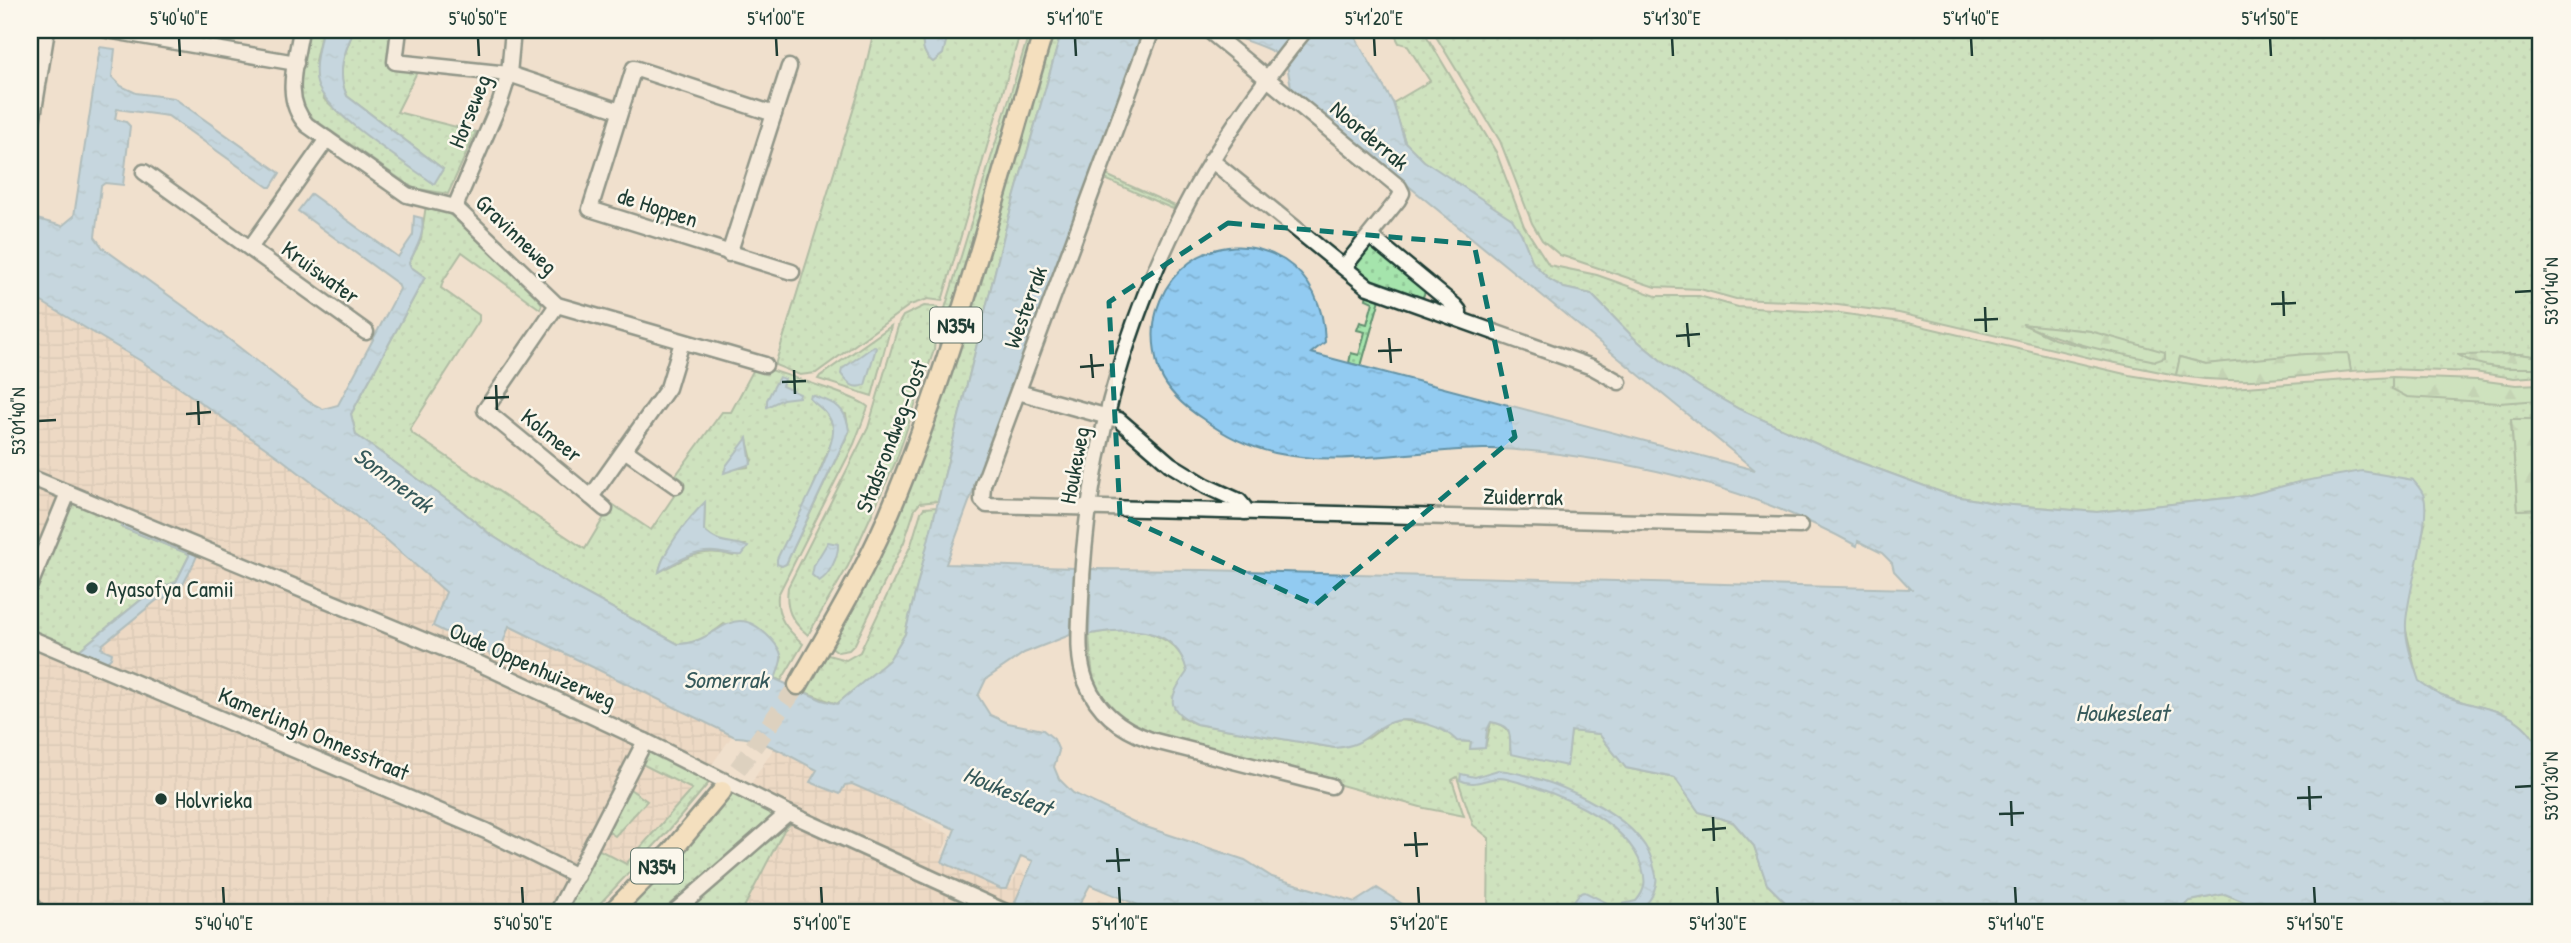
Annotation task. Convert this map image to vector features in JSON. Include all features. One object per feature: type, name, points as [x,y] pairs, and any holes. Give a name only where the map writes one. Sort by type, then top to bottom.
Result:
[{"type":"main road","name":"Stadsrondweg-Oost","points":[[798,685],[858,580],[885,523],[921,434],[951,343],[1044,30]]},
{"type":"main road","name":"N354","points":[[611,913],[671,852],[722,791]]},
{"type":"street","points":[[30,135],[47,30]]},
{"type":"street","points":[[107,30],[170,35],[296,63]]},
{"type":"street","name":"Gravinneweg","points":[[301,30],[292,97],[299,116],[327,139],[407,195],[455,206],[557,305],[765,365]]},
{"type":"street","points":[[399,30],[395,62],[509,74],[621,111]]},
{"type":"street","name":"Horseweg","points":[[455,206],[500,102],[509,74],[513,30]]},
{"type":"street","name":"Westerrak","points":[[1089,509],[993,506],[982,500],[983,485],[1152,30]]},
{"type":"street","points":[[1208,30],[1270,73]]},
{"type":"street","name":"Houkeweg","points":[[1305,30],[1270,73],[1211,160],[1181,215],[1151,281],[1128,345],[1107,417],[1089,509],[1082,568],[1080,651],[1084,674],[1098,704],[1115,722],[1138,736],[1331,786]]},
{"type":"street","points":[[729,254],[789,67]]},
{"type":"street","name":"de Hoppen","points":[[775,114],[634,68],[590,209],[792,272]]},
{"type":"street","name":"Noorderrak","points":[[1270,73],[1399,187],[1402,193],[1344,267]]},
{"type":"street","name":"Kruiswater","points":[[250,248],[327,139]]},
{"type":"street","points":[[1211,160],[1368,286],[1592,367],[1619,382]]},
{"type":"street","name":"Kruiswater","points":[[144,172],[366,332]]},
{"type":"street","points":[[1370,236],[1455,306],[1460,311],[1459,319]]},
{"type":"street","name":"Kolmeer","points":[[557,305],[485,410],[605,509]]},
{"type":"street","name":"Kolmeer","points":[[591,497],[668,388],[682,342]]},
{"type":"street","points":[[1018,392],[1127,424],[1151,448],[1188,476],[1238,501],[1244,506],[1245,512]]},
{"type":"street","points":[[626,451],[676,486]]},
{"type":"street","name":"Oude Oppenhuizerweg","points":[[30,477],[476,662],[645,741],[788,813],[1008,913]]},
{"type":"street","points":[[30,585],[68,493]]},
{"type":"street","name":"Zuiderrak","points":[[1089,509],[1800,526]]},
{"type":"street","name":"Kamerlingh Onnesstraat","points":[[30,638],[486,831],[577,876]]},
{"type":"street","points":[[556,913],[645,741]]},
{"type":"street","points":[[673,913],[788,813]]},
{"type":"street","points":[[30,902],[39,913]]},
{"type":"highlighted area","points":[[1228,223],[1474,244],[1515,437],[1315,605],[1120,515],[1109,302]]},
{"type":"shaded area","points":[[30,282],[737,729],[691,794],[582,913],[47,913],[30,891]]},
{"type":"shaded area","points":[[776,745],[851,778],[950,835],[941,854],[1010,886],[1020,869],[1030,882],[1020,902],[1035,913],[651,913],[707,851]]},
{"type":"shaded area","points":[[1098,899],[1138,913],[1086,913]]},
{"type":"green space","points":[[306,30],[322,30],[315,61],[324,99],[346,119],[434,183],[443,169],[347,96],[344,87],[343,63],[354,30],[395,30],[391,68],[417,72],[397,112],[476,132],[448,194],[413,188],[301,110],[296,92]]},
{"type":"green space","points":[[874,30],[927,30],[923,47],[933,62],[943,54],[940,31],[937,30],[1021,30],[942,301],[928,299],[910,305],[816,373],[800,375],[775,365],[863,78]]},
{"type":"green space","points":[[1030,30],[1038,30],[939,359],[940,325]]},
{"type":"green space","points":[[1050,30],[1062,30],[1007,223],[938,501],[920,503],[915,509],[904,542],[855,644],[849,650],[838,652],[830,646],[871,568]]},
{"type":"green space","points":[[1396,30],[1423,30],[1496,152],[1524,226],[1549,265],[1597,275],[1656,296],[1699,296],[1738,307],[1840,313],[1908,323],[2129,375],[2216,389],[2392,377],[2392,389],[2541,400],[2541,419],[2511,421],[2518,510],[2541,509],[2541,754],[2524,726],[2512,718],[2442,695],[2418,681],[2405,626],[2408,595],[2425,524],[2299,482],[2246,496],[2097,512],[2000,504],[1949,495],[1848,458],[1739,409],[1700,387],[1665,364],[1634,338],[1591,294],[1564,288],[1549,279],[1533,263],[1521,233],[1424,161],[1405,142],[1393,103],[1430,81],[1407,45],[1399,43]]},
{"type":"green space","points":[[1432,30],[2541,30],[2541,357],[2519,354],[2460,356],[2489,366],[2541,368],[2541,376],[2514,378],[2474,372],[2384,369],[2351,371],[2348,354],[2205,364],[2180,357],[2176,375],[1899,313],[1815,302],[1736,299],[1700,289],[1655,287],[1560,255],[1542,240],[1532,223],[1500,141]],"holes":[[[2025,325],[2090,331],[2086,347],[2054,339]]]},
{"type":"green space","points":[[1106,175],[1175,206],[1173,209],[1105,179]]},
{"type":"green space","points":[[426,205],[447,212],[524,281],[542,304],[540,309],[462,252],[441,288],[479,315],[479,321],[410,429],[413,434],[585,549],[612,504],[651,530],[684,481],[676,475],[722,412],[731,412],[754,369],[765,368],[850,397],[868,407],[854,444],[778,595],[781,617],[803,644],[781,681],[775,678],[782,657],[724,624],[703,638],[678,644],[568,584],[491,535],[460,509],[356,435],[351,414],[425,277],[409,263],[421,239]],"holes":[[[825,410],[846,414],[849,432],[786,564],[781,566],[834,436],[833,425]],[[747,440],[752,460],[748,467],[725,470]],[[705,504],[704,530],[709,534],[723,542],[745,545],[733,556],[703,553],[659,572],[671,545]]]},
{"type":"green space","points":[[1370,244],[1426,290],[1422,299],[1374,285],[1353,267],[1353,262]]},
{"type":"green space","points":[[1367,292],[1380,296],[1380,299],[1361,366],[1349,363],[1351,353],[1359,355],[1365,332],[1357,330],[1360,322],[1367,324],[1373,302],[1366,299]]},
{"type":"green space","points":[[924,306],[938,307],[934,350],[896,461],[848,566],[808,635],[790,614],[787,602],[788,587],[868,428],[899,323],[903,316]]},
{"type":"green space","points":[[2022,324],[2090,331],[2165,352],[2165,358],[2156,361],[2071,342]]},
{"type":"green space","points":[[891,326],[872,396],[818,379],[820,376]]},
{"type":"green space","points":[[2348,353],[2351,371],[2242,380],[2176,375],[2180,357],[2205,364],[2305,354]]},
{"type":"green space","points":[[2519,354],[2541,357],[2541,368],[2488,366],[2459,355]]},
{"type":"green space","points":[[2392,377],[2478,380],[2516,385],[2541,384],[2541,400],[2499,403],[2407,397],[2392,389]]},
{"type":"green space","points":[[2511,419],[2541,419],[2541,509],[2518,510]]},
{"type":"green space","points":[[72,502],[126,520],[121,527],[189,554],[176,582],[152,591],[77,652],[30,633],[30,600],[65,511]]},
{"type":"green space","points":[[937,507],[905,634],[890,660],[837,704],[802,691],[825,656],[846,660],[860,652],[911,545],[921,512],[924,508]]},
{"type":"green space","points":[[1133,628],[1160,637],[1180,654],[1188,672],[1178,686],[1180,717],[1196,724],[1335,748],[1370,737],[1389,723],[1399,720],[1432,724],[1457,741],[1471,742],[1470,749],[1485,748],[1491,722],[1508,730],[1510,750],[1567,765],[1571,731],[1599,734],[1626,768],[1675,778],[1699,812],[1733,822],[1754,846],[1767,884],[1789,906],[1790,913],[1488,913],[1489,838],[1473,825],[1457,777],[1452,780],[1464,816],[1424,808],[1156,734],[1110,708],[1100,695],[1094,679],[1089,634]]},
{"type":"green space","points":[[646,752],[652,752],[712,779],[669,830],[591,913],[562,913],[596,848],[626,864],[692,789],[640,763]]},
{"type":"green space","points":[[627,787],[647,801],[615,836],[606,830]]},
{"type":"green space","points":[[733,789],[775,813],[773,819],[666,913],[621,913]]},
{"type":"green space","points":[[791,819],[796,819],[784,830],[741,913],[682,913]]},
{"type":"green space","points":[[2225,894],[2272,913],[2172,913],[2190,901]]},
{"type":"water","points":[[322,30],[354,30],[344,55],[342,71],[347,96],[443,169],[434,184],[350,122],[323,95],[317,83],[316,70]]},
{"type":"water","points":[[927,30],[940,31],[946,42],[943,54],[933,62],[923,47]]},
{"type":"water","points":[[1062,30],[1144,30],[946,564],[1075,568],[1070,635],[1024,653],[986,679],[978,696],[990,715],[1008,723],[1043,730],[1054,739],[1059,751],[1054,767],[1059,779],[1073,793],[1140,825],[1245,860],[1272,877],[1355,902],[1377,888],[1404,905],[1400,913],[1375,908],[1374,910],[1382,913],[1157,913],[1090,885],[1075,913],[1039,913],[1015,902],[1033,861],[1021,856],[1007,889],[1001,889],[942,862],[955,829],[852,784],[845,785],[840,794],[810,782],[817,770],[765,744],[735,737],[509,626],[499,654],[494,656],[433,626],[446,592],[388,541],[280,458],[141,361],[30,295],[30,217],[62,226],[74,216],[100,47],[115,49],[112,77],[121,86],[136,93],[174,98],[280,173],[271,187],[268,187],[168,116],[117,109],[115,119],[130,126],[123,185],[105,183],[101,186],[95,237],[103,248],[221,333],[309,402],[323,409],[338,405],[400,289],[398,284],[298,211],[311,194],[398,257],[413,235],[414,216],[422,218],[421,236],[409,263],[425,277],[351,414],[356,435],[460,509],[491,535],[568,584],[678,644],[692,642],[735,622],[745,622],[757,627],[771,639],[781,653],[775,679],[837,704],[889,660],[905,634],[1007,223]]},
{"type":"water","name":"Houkesleat","points":[[1219,30],[1351,30],[1393,103],[1405,142],[1424,161],[1512,219],[1533,263],[1549,279],[1564,288],[1591,294],[1634,338],[1665,364],[1700,387],[1739,409],[1848,458],[1949,495],[2000,504],[2097,512],[2246,496],[2299,482],[2362,471],[2413,480],[2422,492],[2425,520],[2407,610],[2407,638],[2412,660],[2419,681],[2430,689],[2513,718],[2524,726],[2533,738],[2541,754],[2541,913],[2272,913],[2225,894],[2190,901],[2172,913],[1790,913],[1789,906],[1767,884],[1754,846],[1733,822],[1699,812],[1675,778],[1626,768],[1599,734],[1571,731],[1567,766],[1511,754],[1508,729],[1491,722],[1485,748],[1470,749],[1471,742],[1457,741],[1435,727],[1406,720],[1389,723],[1360,742],[1335,748],[1196,724],[1186,719],[1174,708],[1176,689],[1187,672],[1173,645],[1162,637],[1134,631],[1089,634],[1091,569],[1911,589],[1882,553],[1858,541],[1857,546],[1755,500],[1683,478],[1610,462],[1517,450],[1458,450],[1351,458],[1299,457],[1246,444],[1190,410],[1168,387],[1157,366],[1154,325],[1160,300],[1172,279],[1190,263],[1210,251],[1234,247],[1259,249],[1284,260],[1294,268],[1315,295],[1325,342],[1311,353],[1755,470],[1300,97],[1291,87],[1286,60]]},
{"type":"water","points":[[874,346],[876,348],[865,385],[851,385],[841,374],[842,369]]},
{"type":"water","points":[[779,377],[785,379],[782,386],[800,394],[799,397],[783,399],[767,407],[767,400]]},
{"type":"water","points":[[811,395],[838,406],[845,416],[849,431],[786,564],[782,566],[777,564],[777,559],[820,473],[832,439],[830,419],[810,399]]},
{"type":"water","points":[[747,438],[751,464],[724,473],[726,466]]},
{"type":"water","points":[[705,502],[704,530],[720,541],[748,547],[742,555],[707,552],[693,555],[659,572],[671,544]]},
{"type":"water","points":[[126,520],[199,550],[178,595],[157,600],[103,644],[101,648],[112,653],[105,664],[77,652],[152,591],[176,582],[189,556],[121,527]]},
{"type":"water","points":[[828,542],[838,544],[837,554],[830,570],[819,581],[812,575],[814,565]]},
{"type":"water","points":[[1498,770],[1540,779],[1564,788],[1610,812],[1629,828],[1644,845],[1653,863],[1656,881],[1649,901],[1639,908],[1621,913],[1564,913],[1580,893],[1585,892],[1613,906],[1636,901],[1644,885],[1642,867],[1620,834],[1604,821],[1565,799],[1507,779],[1495,778],[1472,783],[1460,780],[1461,774],[1475,777]]},
{"type":"tunnel","points":[[722,791],[798,685]]},
{"type":"place","name":"Ayasofya Camii","points":[[92,588]]},
{"type":"place","name":"Holvrieka","points":[[161,799]]},
{"type":"water label","name":"Sommerak","points":[[394,479]]},
{"type":"water label","name":"Somerrak","points":[[726,679]]}]
